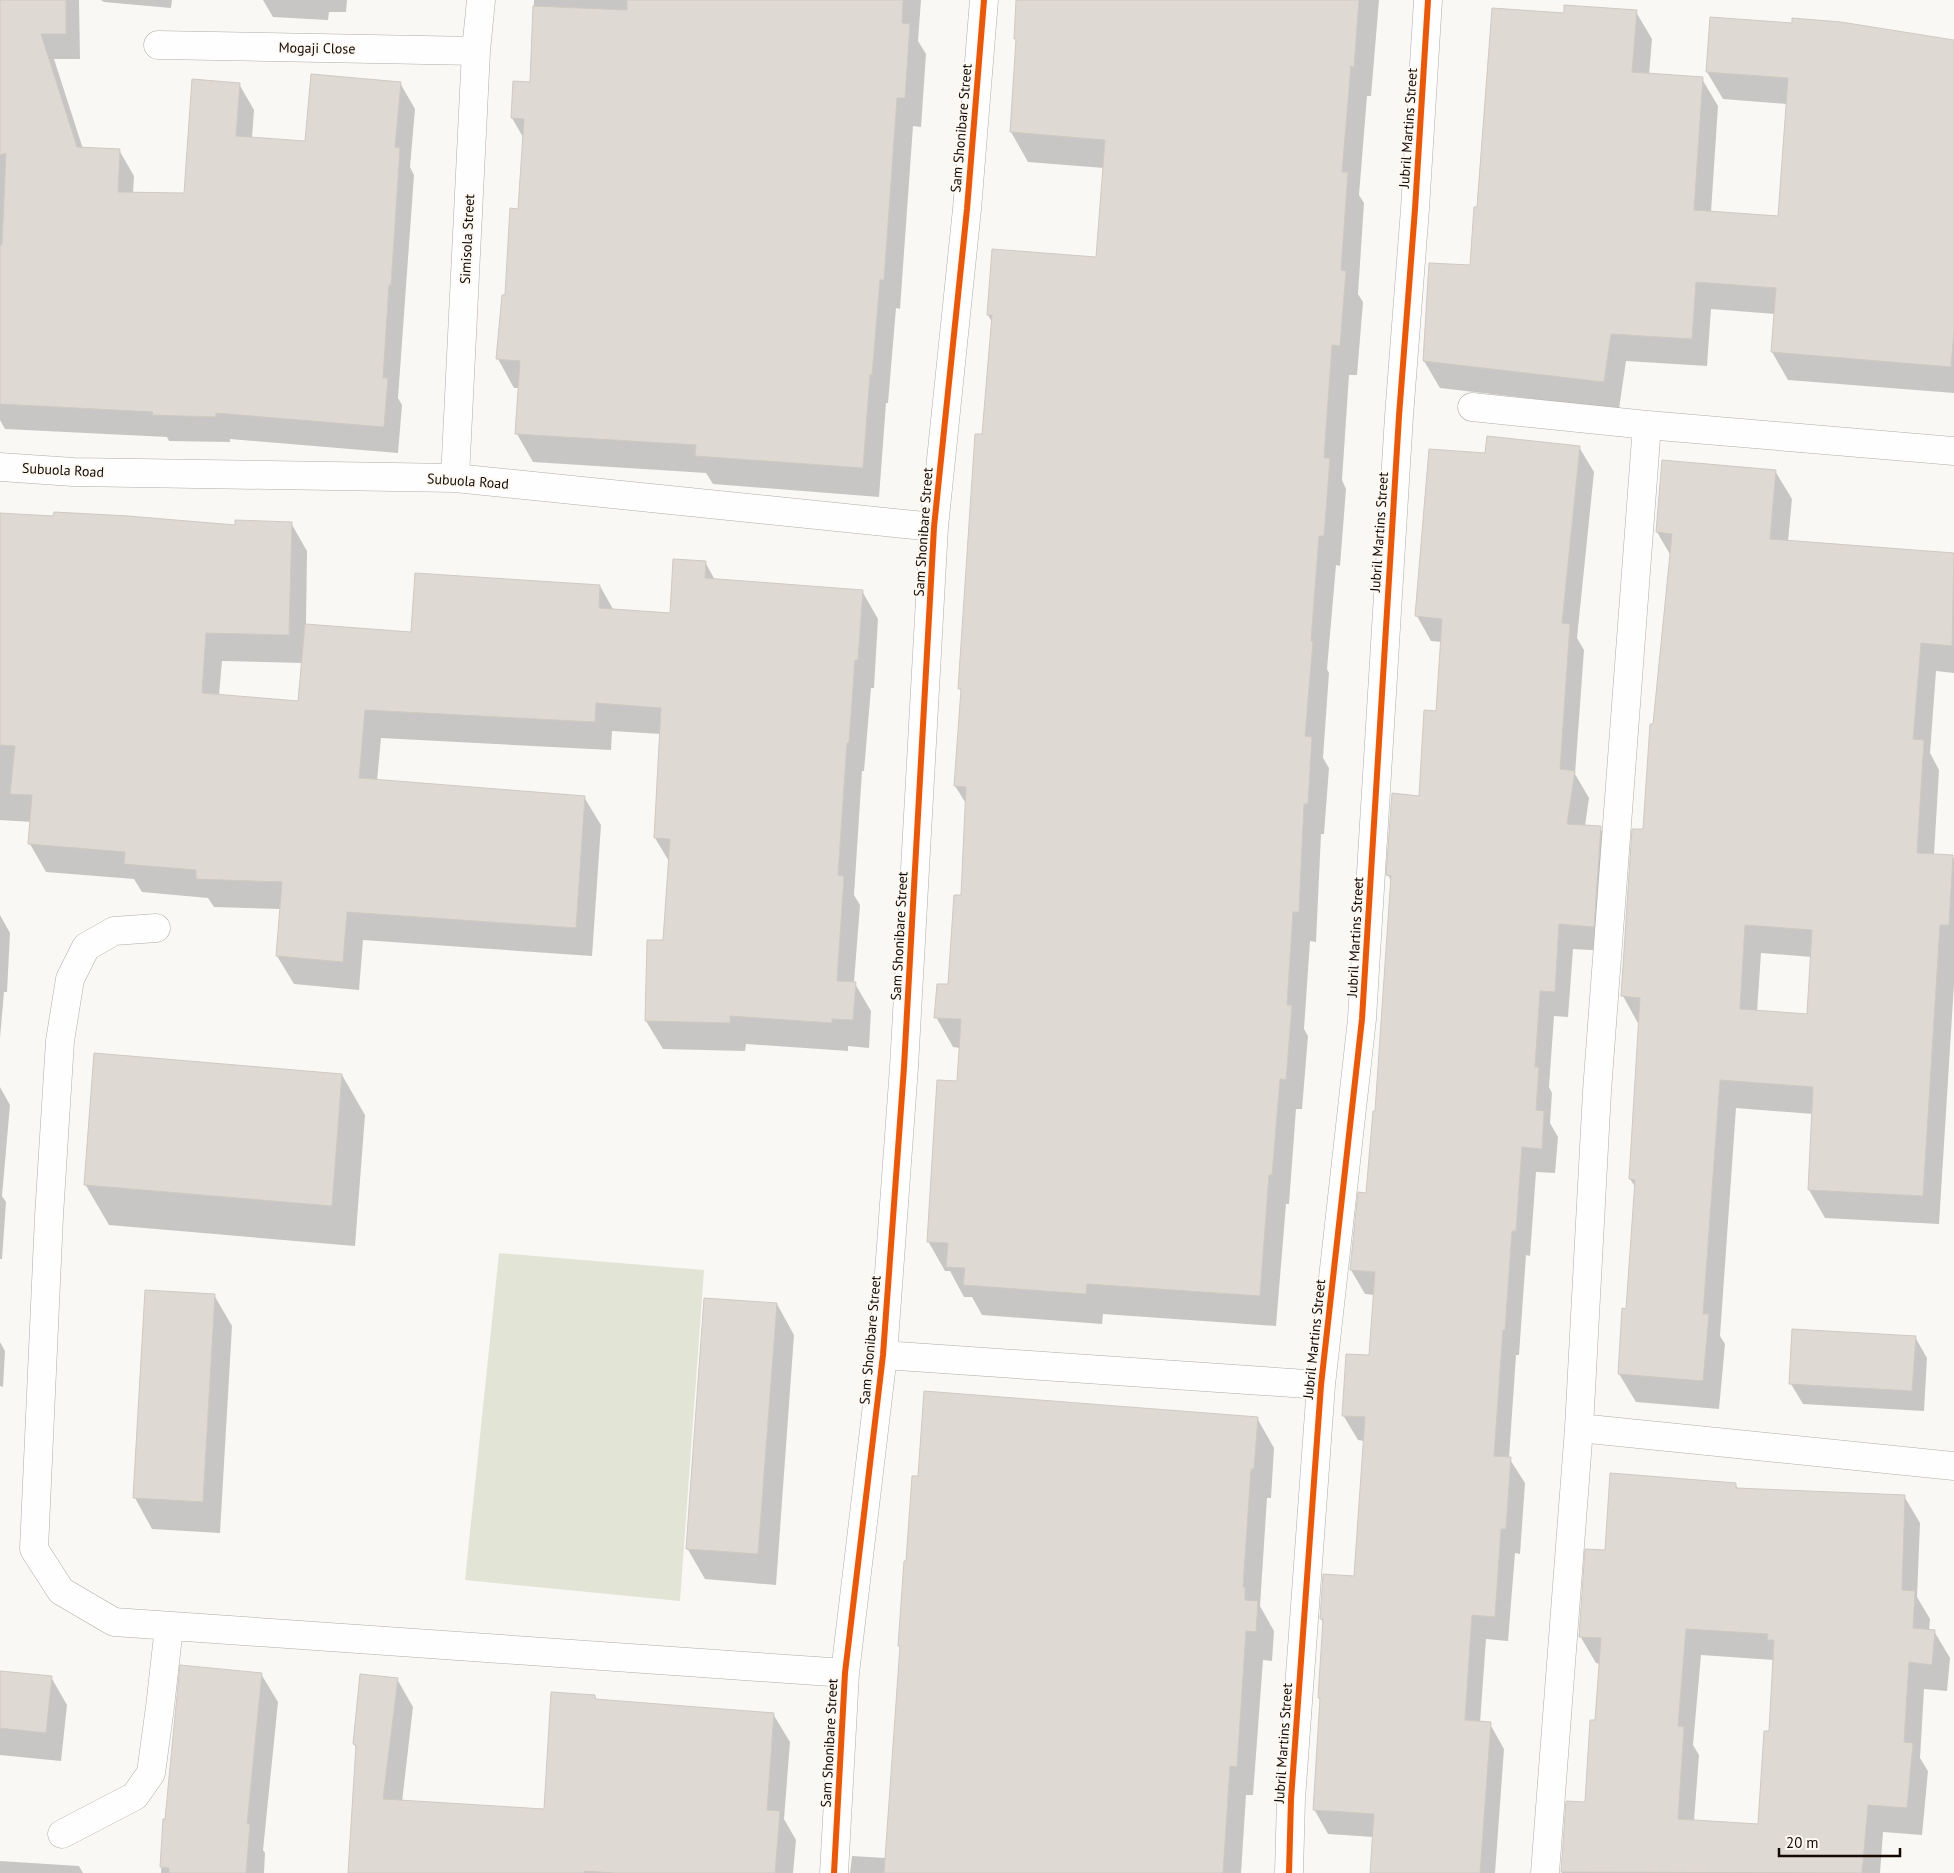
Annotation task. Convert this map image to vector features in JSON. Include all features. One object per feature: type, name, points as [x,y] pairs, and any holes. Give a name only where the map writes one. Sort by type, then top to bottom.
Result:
[{"type":"street","name":"Simisola Street","points":[[455,478],[476,51],[481,0]]},
{"type":"street","name":"Sam Shonibare Street","points":[[834,1873],[845,1673],[883,1355],[904,1067],[934,527],[967,209],[984,0]]},
{"type":"street","name":"Jubril Martins Street","points":[[1289,1873],[1291,1799],[1321,1385],[1362,1019],[1399,416],[1415,209],[1428,0]]},
{"type":"street","name":"Mogaji Close","points":[[158,45],[476,51]]},
{"type":"street","points":[[1472,407],[1647,425],[1954,451]]},
{"type":"street","points":[[1545,1873],[1579,1428],[1597,1091],[1647,425]]},
{"type":"street","name":"Subuola Road","points":[[0,467],[72,472],[455,478],[934,527]]},
{"type":"street","points":[[156,928],[114,931],[86,947],[70,979],[60,1040],[49,1216],[34,1549],[61,1591],[114,1622],[845,1673]]},
{"type":"street","name":"Sam Shonibare Street","points":[[883,1355],[1321,1385]]},
{"type":"street","points":[[1579,1428],[1954,1466]]},
{"type":"street","points":[[62,1834],[135,1796],[151,1773],[169,1627]]},
{"type":"shaded area","points":[[499,1253],[704,1270],[680,1601],[465,1580]]},
{"type":"building","points":[[0,0],[66,0],[66,34],[41,34],[77,147],[120,149],[118,192],[184,193],[192,79],[240,83],[236,136],[305,141],[311,74],[401,82],[395,147],[400,148],[383,378],[388,378],[384,427],[216,413],[216,417],[152,415],[153,412],[0,404],[0,245],[2,245],[6,153],[0,155]]},
{"type":"building","points":[[627,0],[903,0],[902,23],[910,24],[905,98],[897,98],[884,280],[880,280],[863,468],[695,456],[696,445],[515,434],[520,361],[496,359],[502,295],[505,295],[510,208],[518,209],[524,119],[511,118],[513,81],[530,82],[533,6],[627,10]]},
{"type":"building","points":[[1016,0],[1359,0],[1354,67],[1351,66],[1342,172],[1348,172],[1341,270],[1346,271],[1340,346],[1332,345],[1324,458],[1330,458],[1324,536],[1319,536],[1311,641],[1313,642],[1305,736],[1312,737],[1308,804],[1304,804],[1299,912],[1293,912],[1287,1005],[1292,1005],[1286,1080],[1280,1079],[1272,1175],[1269,1175],[1260,1296],[1087,1284],[1086,1294],[963,1285],[965,1268],[946,1267],[948,1243],[927,1242],[937,1080],[957,1081],[961,1019],[934,1018],[937,984],[948,984],[954,895],[961,895],[966,787],[954,786],[961,689],[958,689],[975,434],[982,434],[992,315],[987,315],[992,249],[1096,257],[1105,140],[1010,132],[1016,39],[1014,39]]},
{"type":"building","points":[[1564,5],[1637,10],[1632,72],[1703,77],[1694,210],[1778,216],[1788,78],[1706,72],[1710,17],[1792,23],[1792,18],[1841,22],[1954,40],[1954,331],[1951,367],[1771,352],[1776,288],[1696,282],[1692,339],[1611,334],[1604,382],[1423,361],[1429,263],[1470,265],[1474,207],[1477,207],[1492,8],[1564,13]]},
{"type":"building","points":[[1487,436],[1580,446],[1562,623],[1570,624],[1560,769],[1575,771],[1567,824],[1601,826],[1594,927],[1559,924],[1555,992],[1540,991],[1535,1067],[1539,1067],[1536,1110],[1544,1111],[1542,1149],[1522,1147],[1516,1231],[1512,1231],[1505,1330],[1503,1330],[1494,1456],[1511,1457],[1506,1529],[1501,1529],[1495,1617],[1472,1615],[1465,1720],[1491,1722],[1480,1873],[1370,1873],[1374,1814],[1313,1810],[1320,1698],[1318,1698],[1323,1619],[1320,1619],[1323,1574],[1354,1576],[1365,1417],[1342,1416],[1346,1354],[1369,1355],[1375,1272],[1350,1270],[1358,1192],[1366,1193],[1373,1111],[1375,1111],[1391,876],[1386,875],[1392,793],[1419,796],[1424,710],[1436,711],[1442,619],[1415,616],[1429,449],[1485,453]]},
{"type":"building","points":[[1662,460],[1776,470],[1770,539],[1954,553],[1952,646],[1921,643],[1913,739],[1924,740],[1917,853],[1953,855],[1949,925],[1940,925],[1923,1196],[1808,1190],[1813,1087],[1720,1080],[1703,1314],[1709,1314],[1703,1381],[1618,1374],[1622,1308],[1626,1309],[1635,1180],[1629,1179],[1640,998],[1621,996],[1632,829],[1643,829],[1650,724],[1653,724],[1672,534],[1656,532]],"holes":[[[1745,925],[1812,930],[1807,1014],[1740,1009]]]},
{"type":"building","points":[[54,512],[235,525],[235,520],[292,522],[289,635],[206,633],[202,693],[298,701],[305,624],[411,632],[415,573],[600,585],[599,608],[670,613],[673,559],[706,561],[705,578],[863,590],[858,660],[855,660],[849,743],[847,743],[838,875],[844,876],[837,981],[856,982],[853,1020],[832,1019],[832,1023],[730,1016],[730,1023],[645,1021],[647,940],[663,940],[670,839],[654,838],[661,708],[596,703],[595,722],[365,710],[359,778],[585,796],[576,928],[347,912],[343,962],[276,956],[282,882],[196,879],[196,870],[124,864],[125,852],[28,844],[32,795],[10,794],[15,746],[0,745],[0,513],[53,516]]},
{"type":"building","points":[[94,1053],[342,1074],[332,1206],[84,1185]]},
{"type":"building","points":[[145,1290],[215,1294],[203,1502],[133,1498]]},
{"type":"building","points":[[704,1298],[777,1303],[758,1554],[686,1549]]},
{"type":"building","points":[[1792,1329],[1916,1336],[1912,1391],[1789,1384]]},
{"type":"building","points":[[924,1391],[1258,1417],[1254,1469],[1251,1469],[1243,1587],[1245,1587],[1245,1600],[1258,1601],[1256,1632],[1246,1631],[1237,1767],[1230,1766],[1223,1873],[884,1873],[904,1561],[906,1561],[912,1476],[918,1476]]},
{"type":"building","points":[[1610,1473],[1736,1483],[1736,1488],[1905,1495],[1902,1590],[1915,1591],[1913,1628],[1935,1630],[1932,1665],[1909,1662],[1904,1742],[1913,1743],[1907,1808],[1868,1805],[1862,1873],[1561,1872],[1566,1801],[1585,1802],[1590,1720],[1595,1720],[1601,1638],[1579,1637],[1585,1549],[1605,1550]],"holes":[[[1686,1629],[1768,1634],[1767,1640],[1774,1640],[1769,1731],[1764,1731],[1758,1824],[1678,1819],[1684,1727],[1678,1726]]]},
{"type":"building","points":[[180,1665],[262,1673],[247,1824],[250,1824],[246,1873],[169,1873],[169,1868],[160,1867],[163,1819],[165,1819]]},
{"type":"building","points":[[0,1671],[52,1676],[46,1733],[0,1728]]},
{"type":"building","points":[[360,1674],[398,1678],[383,1799],[544,1809],[551,1692],[595,1695],[595,1699],[774,1713],[767,1810],[780,1811],[775,1873],[615,1873],[584,1871],[584,1873],[348,1873],[356,1745],[353,1744]]},
{"type":"cycle path","points":[[834,1873],[845,1673],[883,1355],[904,1067],[934,527],[967,209],[984,0]]},
{"type":"cycle path","points":[[1289,1873],[1291,1799],[1321,1385],[1362,1019],[1399,416],[1415,209],[1428,0]]}]
